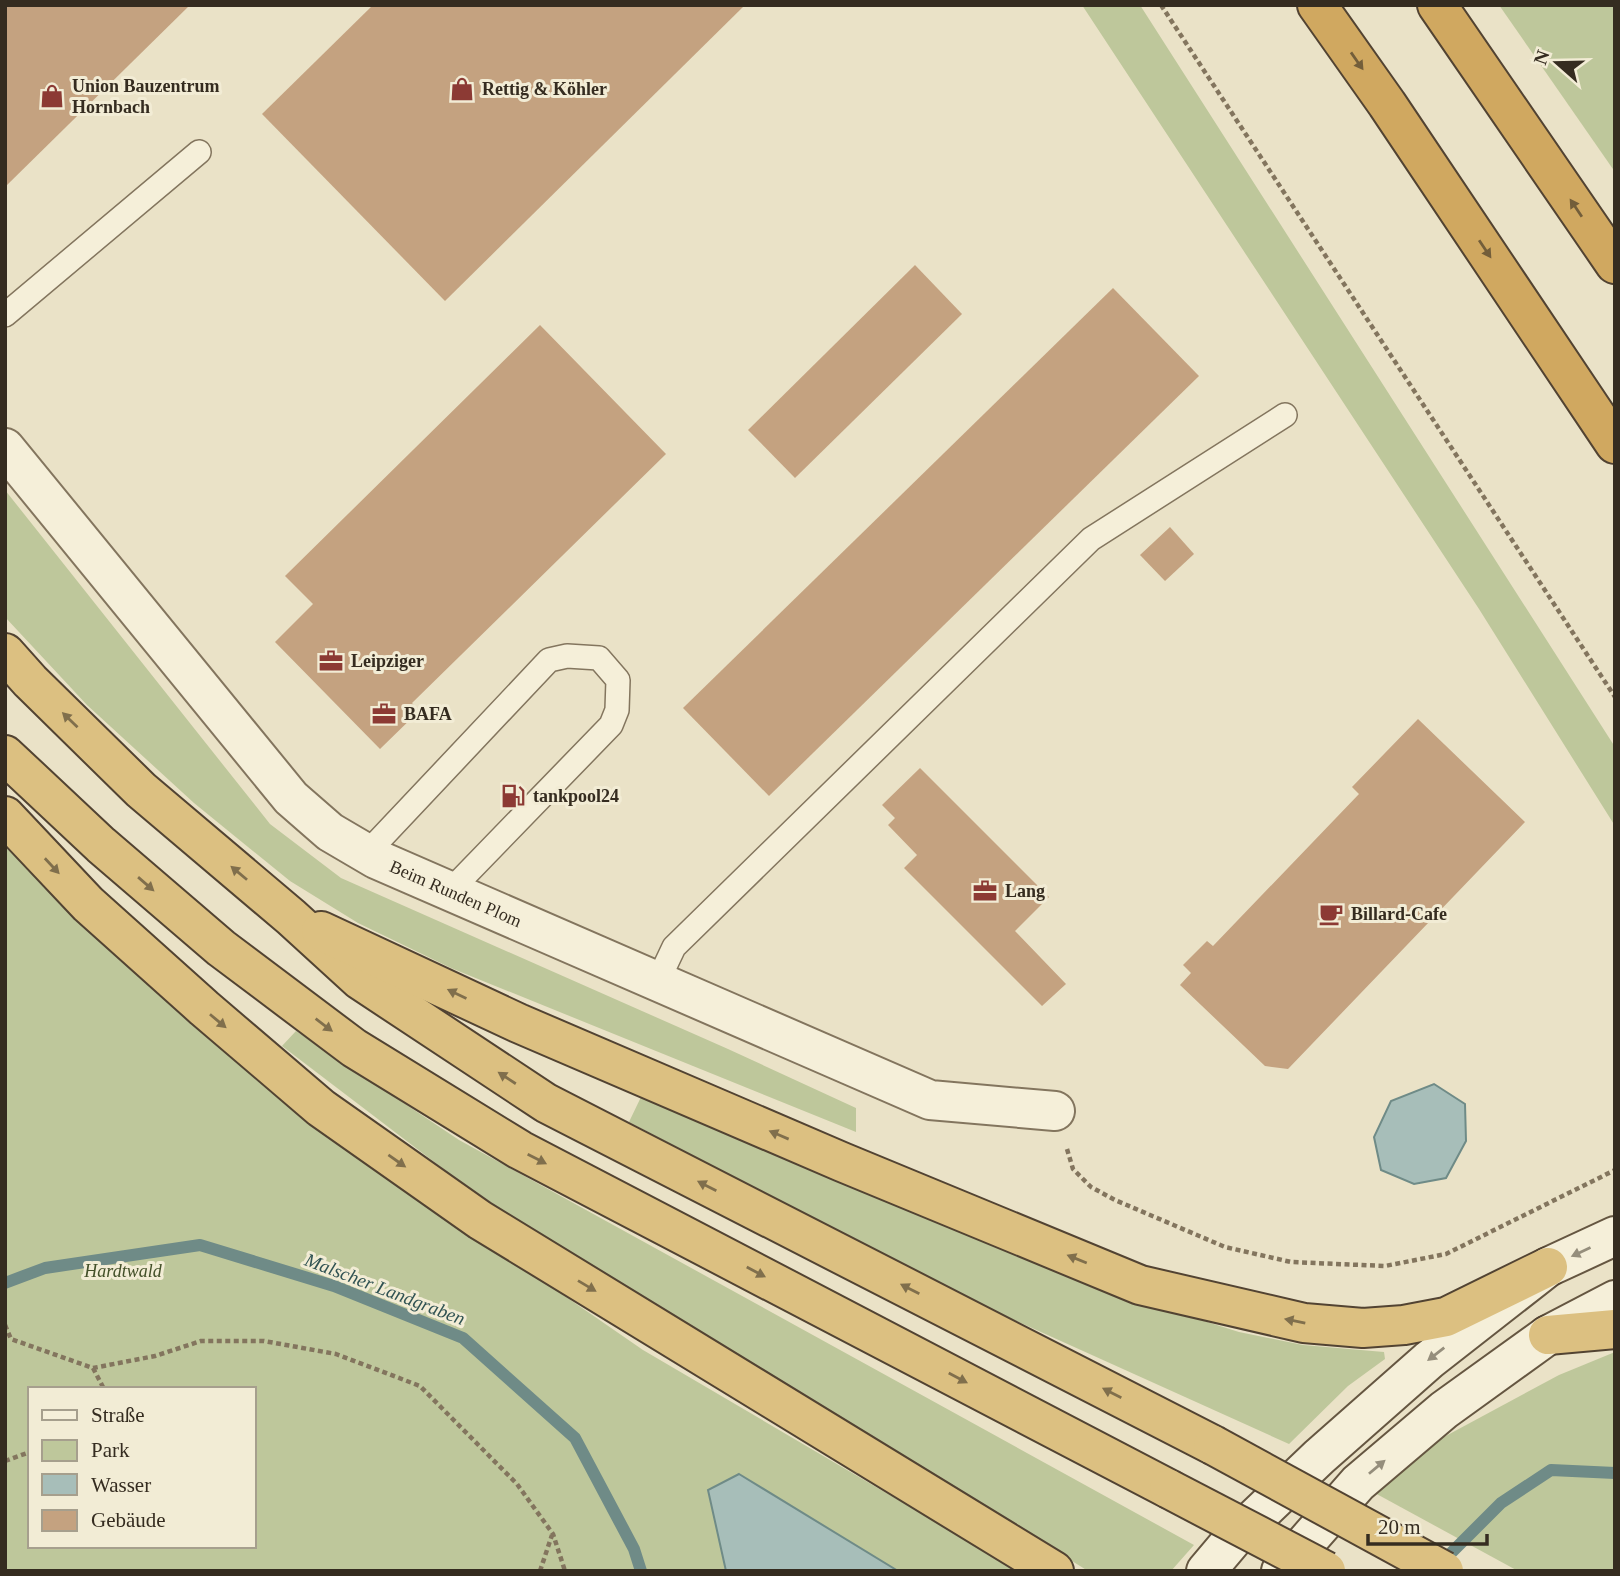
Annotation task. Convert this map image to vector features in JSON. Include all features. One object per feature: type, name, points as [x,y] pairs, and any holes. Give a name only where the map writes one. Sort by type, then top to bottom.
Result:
[{"type":"highway","points":[[1318,5],[1615,444]]},
{"type":"highway","points":[[1437,5],[1615,264]]},
{"type":"highway","points":[[5,653],[141,790],[291,917],[360,980],[547,1103],[1213,1445],[1444,1571]]},
{"type":"highway","points":[[5,755],[102,845],[221,948],[354,1048],[520,1150],[1326,1571]]},
{"type":"highway","points":[[5,816],[88,904],[321,1108],[480,1220],[1054,1571]]},
{"type":"highway","points":[[291,917],[531,1028],[854,1167],[1140,1285],[1304,1323],[1363,1328],[1404,1325],[1446,1317],[1548,1267]]},
{"type":"highway","points":[[1548,1335],[1615,1329]]},
{"type":"street","name":"Beim Runden Plom","points":[[5,448],[290,798],[330,832],[367,853],[450,891],[930,1100],[1055,1111]]},
{"type":"street","points":[[1206,1571],[1233,1539],[1429,1360],[1548,1267],[1615,1236]]},
{"type":"street","points":[[1281,1571],[1358,1483],[1444,1410],[1548,1335],[1615,1300]]},
{"type":"lane","points":[[5,315],[199,152]]},
{"type":"lane","points":[[657,983],[674,947],[1091,539],[1284,415]]},
{"type":"lane","points":[[367,853],[549,660],[567,656],[599,658],[618,680],[617,710],[611,724],[450,891]]},
{"type":"path","points":[[1161,5],[1615,697]]},
{"type":"path","points":[[1055,1111],[1073,1169],[1091,1187],[1225,1247],[1291,1262],[1385,1266],[1446,1254],[1615,1170]]},
{"type":"path","points":[[5,1325],[11,1339],[93,1368],[155,1356],[201,1341],[264,1341],[336,1354],[420,1386],[517,1484],[552,1534],[565,1571]]},
{"type":"path","points":[[93,1368],[103,1387]]},
{"type":"path","points":[[5,1461],[28,1453]]},
{"type":"path","points":[[540,1571],[552,1534]]},
{"type":"green space","points":[[1082,5],[1140,5],[1615,747],[1615,826],[1479,609]]},
{"type":"green space","points":[[1499,5],[1615,5],[1615,172]]},
{"type":"green space","points":[[5,490],[270,824],[341,878],[856,1108],[856,1132],[451,968],[358,923],[290,881],[194,803],[87,705],[5,617]]},
{"type":"green space","name":"Hardtwald","points":[[5,834],[311,1121],[643,1350],[1019,1571],[5,1571]]},
{"type":"green space","points":[[296,1031],[459,1140],[1194,1545],[1171,1571],[1088,1571],[567,1255],[450,1174],[282,1046]]},
{"type":"green space","points":[[641,1097],[1131,1298],[1239,1332],[1303,1345],[1384,1352],[1385,1359],[1348,1386],[1289,1444],[950,1291],[629,1122]]},
{"type":"green space","points":[[1615,1352],[1615,1571],[1518,1571],[1373,1492],[1442,1438],[1559,1375]]},
{"type":"water","points":[[1434,1084],[1465,1104],[1466,1141],[1446,1178],[1414,1184],[1381,1170],[1374,1137],[1391,1101]]},
{"type":"water","points":[[739,1474],[898,1571],[726,1571],[708,1490]]},
{"type":"building","name":"Union Bauzentrum Hornbach","points":[[5,5],[190,5],[5,187]]},
{"type":"building","points":[[373,5],[745,5],[445,301],[262,114]]},
{"type":"building","points":[[915,265],[962,314],[795,478],[748,430]]},
{"type":"building","points":[[1113,288],[1199,376],[769,796],[683,708]]},
{"type":"building","points":[[540,325],[666,454],[412,703],[419,711],[380,749],[275,642],[313,604],[285,576]]},
{"type":"building","points":[[1170,527],[1194,554],[1165,581],[1140,555]]},
{"type":"building","points":[[1418,719],[1525,822],[1288,1069],[1265,1066],[1180,985],[1191,973],[1183,965],[1207,941],[1213,946],[1359,794],[1352,787]]},
{"type":"building","points":[[920,768],[1049,897],[1015,931],[1066,984],[1042,1006],[904,868],[917,855],[888,825],[895,818],[882,805]]},
{"type":"waterway","name":"Malscher Landgraben","points":[[5,1283],[45,1268],[200,1245],[334,1286],[463,1338],[575,1438],[634,1549],[641,1571]]},
{"type":"waterway","name":"Malscher Landgraben","points":[[1440,1564],[1501,1503],[1551,1470],[1615,1473]]},
{"type":"place","name":"Rettig & Köhler","points":[[462,89]]},
{"type":"place","name":"Union Bauzentrum Hornbach","points":[[52,96]]},
{"type":"place","name":"Leipziger","points":[[331,661]]},
{"type":"place","name":"BAFA","points":[[384,714]]},
{"type":"place","name":"tankpool24","points":[[513,796]]},
{"type":"place","name":"Lang","points":[[985,891]]},
{"type":"place","name":"Billard-Cafe","points":[[1331,914]]}]
